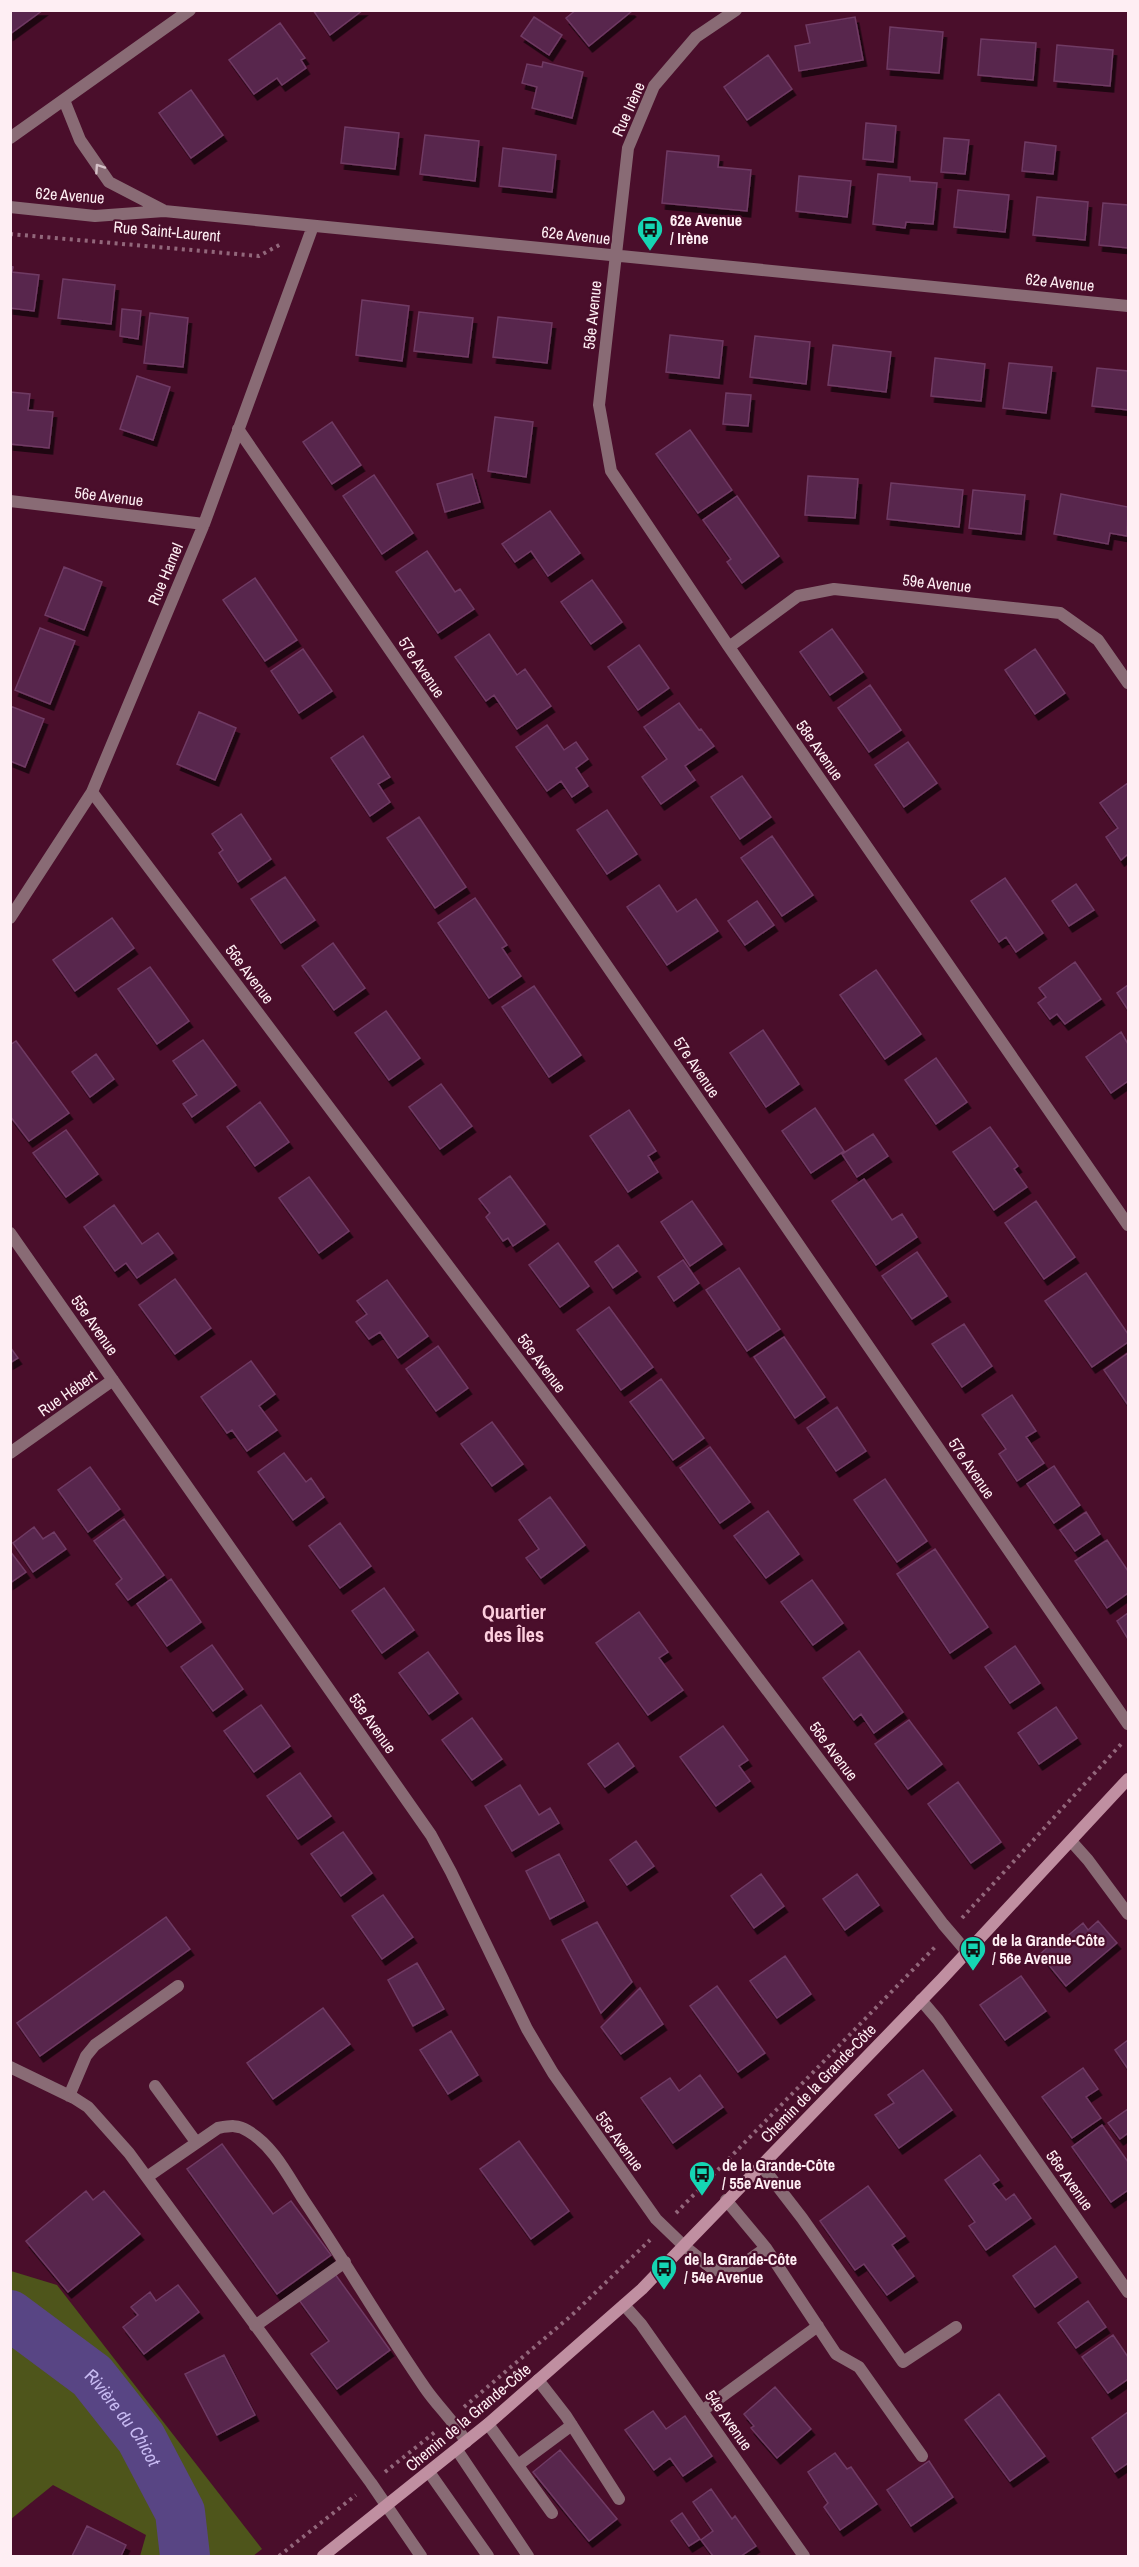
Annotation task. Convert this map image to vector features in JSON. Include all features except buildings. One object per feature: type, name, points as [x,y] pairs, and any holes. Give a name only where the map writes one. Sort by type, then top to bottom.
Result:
[{"type":"main road","name":"Chemin de la Grande-Côte","points":[[323,2556],[489,2424],[624,2305],[684,2246],[967,1952],[1128,1779]]},
{"type":"street","points":[[10,138],[190,10]]},
{"type":"street","name":"Rue Irène","points":[[615,255],[628,148],[654,86],[696,37],[736,10]]},
{"type":"street","name":"62e Avenue","points":[[64,100],[80,140],[109,182],[164,211]]},
{"type":"street","name":"62e Avenue","points":[[10,207],[95,216],[164,211],[1128,306]]},
{"type":"street","name":"Rue Hamel","points":[[10,918],[92,792],[204,524],[313,226]]},
{"type":"street","name":"58e Avenue","points":[[615,255],[600,405],[611,471],[729,647],[1128,1225]]},
{"type":"street","name":"57e Avenue","points":[[238,429],[1128,1724]]},
{"type":"street","name":"56e Avenue","points":[[10,501],[204,524]]},
{"type":"street","name":"59e Avenue","points":[[729,647],[798,596],[834,588],[1060,613],[1098,640],[1128,683]]},
{"type":"street","name":"56e Avenue","points":[[92,792],[942,1924],[967,1952]]},
{"type":"street","name":"55e Avenue","points":[[10,1233],[430,1835],[451,1872],[527,2029],[553,2073],[656,2219],[710,2267],[725,2274],[736,2269],[765,2248]]},
{"type":"street","name":"Rue Hébert","points":[[10,1453],[113,1380]]},
{"type":"street","points":[[1071,1841],[1083,1853],[1128,1914]]},
{"type":"street","points":[[69,2096],[86,2056],[95,2045],[178,1986]]},
{"type":"street","name":"56e Avenue","points":[[921,2000],[938,2020],[1128,2292]]},
{"type":"street","points":[[10,2067],[69,2096],[88,2107],[100,2119],[147,2177],[421,2556]]},
{"type":"street","points":[[154,2086],[196,2142]]},
{"type":"street","points":[[147,2177],[218,2128],[240,2127],[250,2131],[275,2156],[425,2388],[450,2420],[456,2424],[462,2446],[528,2556]]},
{"type":"street","points":[[761,2165],[802,2218],[903,2362],[956,2327]]},
{"type":"street","points":[[726,2200],[735,2208],[765,2248],[836,2354],[859,2367],[922,2456]]},
{"type":"street","points":[[255,2326],[345,2262]]},
{"type":"street","name":"54e Avenue","points":[[624,2305],[641,2324],[804,2556]]},
{"type":"street","points":[[702,2411],[818,2326]]},
{"type":"street","points":[[538,2380],[572,2425],[619,2499]]},
{"type":"street","points":[[489,2424],[552,2513]]},
{"type":"street","points":[[518,2465],[572,2425]]},
{"type":"street","points":[[429,2472],[489,2556]]},
{"type":"path","name":"Rue Saint-Laurent","points":[[10,234],[259,256],[313,226]]},
{"type":"path","points":[[969,1909],[1119,1747]]},
{"type":"path","name":"Chemin de la Grande-Côte","points":[[687,2202],[932,1950]]},
{"type":"path","name":"Chemin de la Grande-Côte","points":[[457,2413],[572,2315],[640,2251]]},
{"type":"path","name":"Chemin de la Grande-Côte","points":[[380,2476],[442,2427]]},
{"type":"path","points":[[279,2556],[353,2497]]},
{"type":"green space","points":[[11,2271],[57,2285],[262,2549],[253,2556],[140,2556],[146,2535],[53,2485],[11,2519]]},
{"type":"waterway","name":"Rivière du Chicot","points":[[10,2315],[92,2376],[141,2438],[180,2512],[185,2556]]},
{"type":"place","name":"62e Avenue / Irène","points":[[650,252]]},
{"type":"place","name":"de la Grande-Côte / 56e Avenue","points":[[973,1972]]},
{"type":"place","name":"de la Grande-Côte / 55e Avenue","points":[[702,2197]]},
{"type":"place","name":"de la Grande-Côte / 54e Avenue","points":[[664,2291]]},
{"type":"district","name":"Quartier des Îles","points":[[514,1624]]}]
